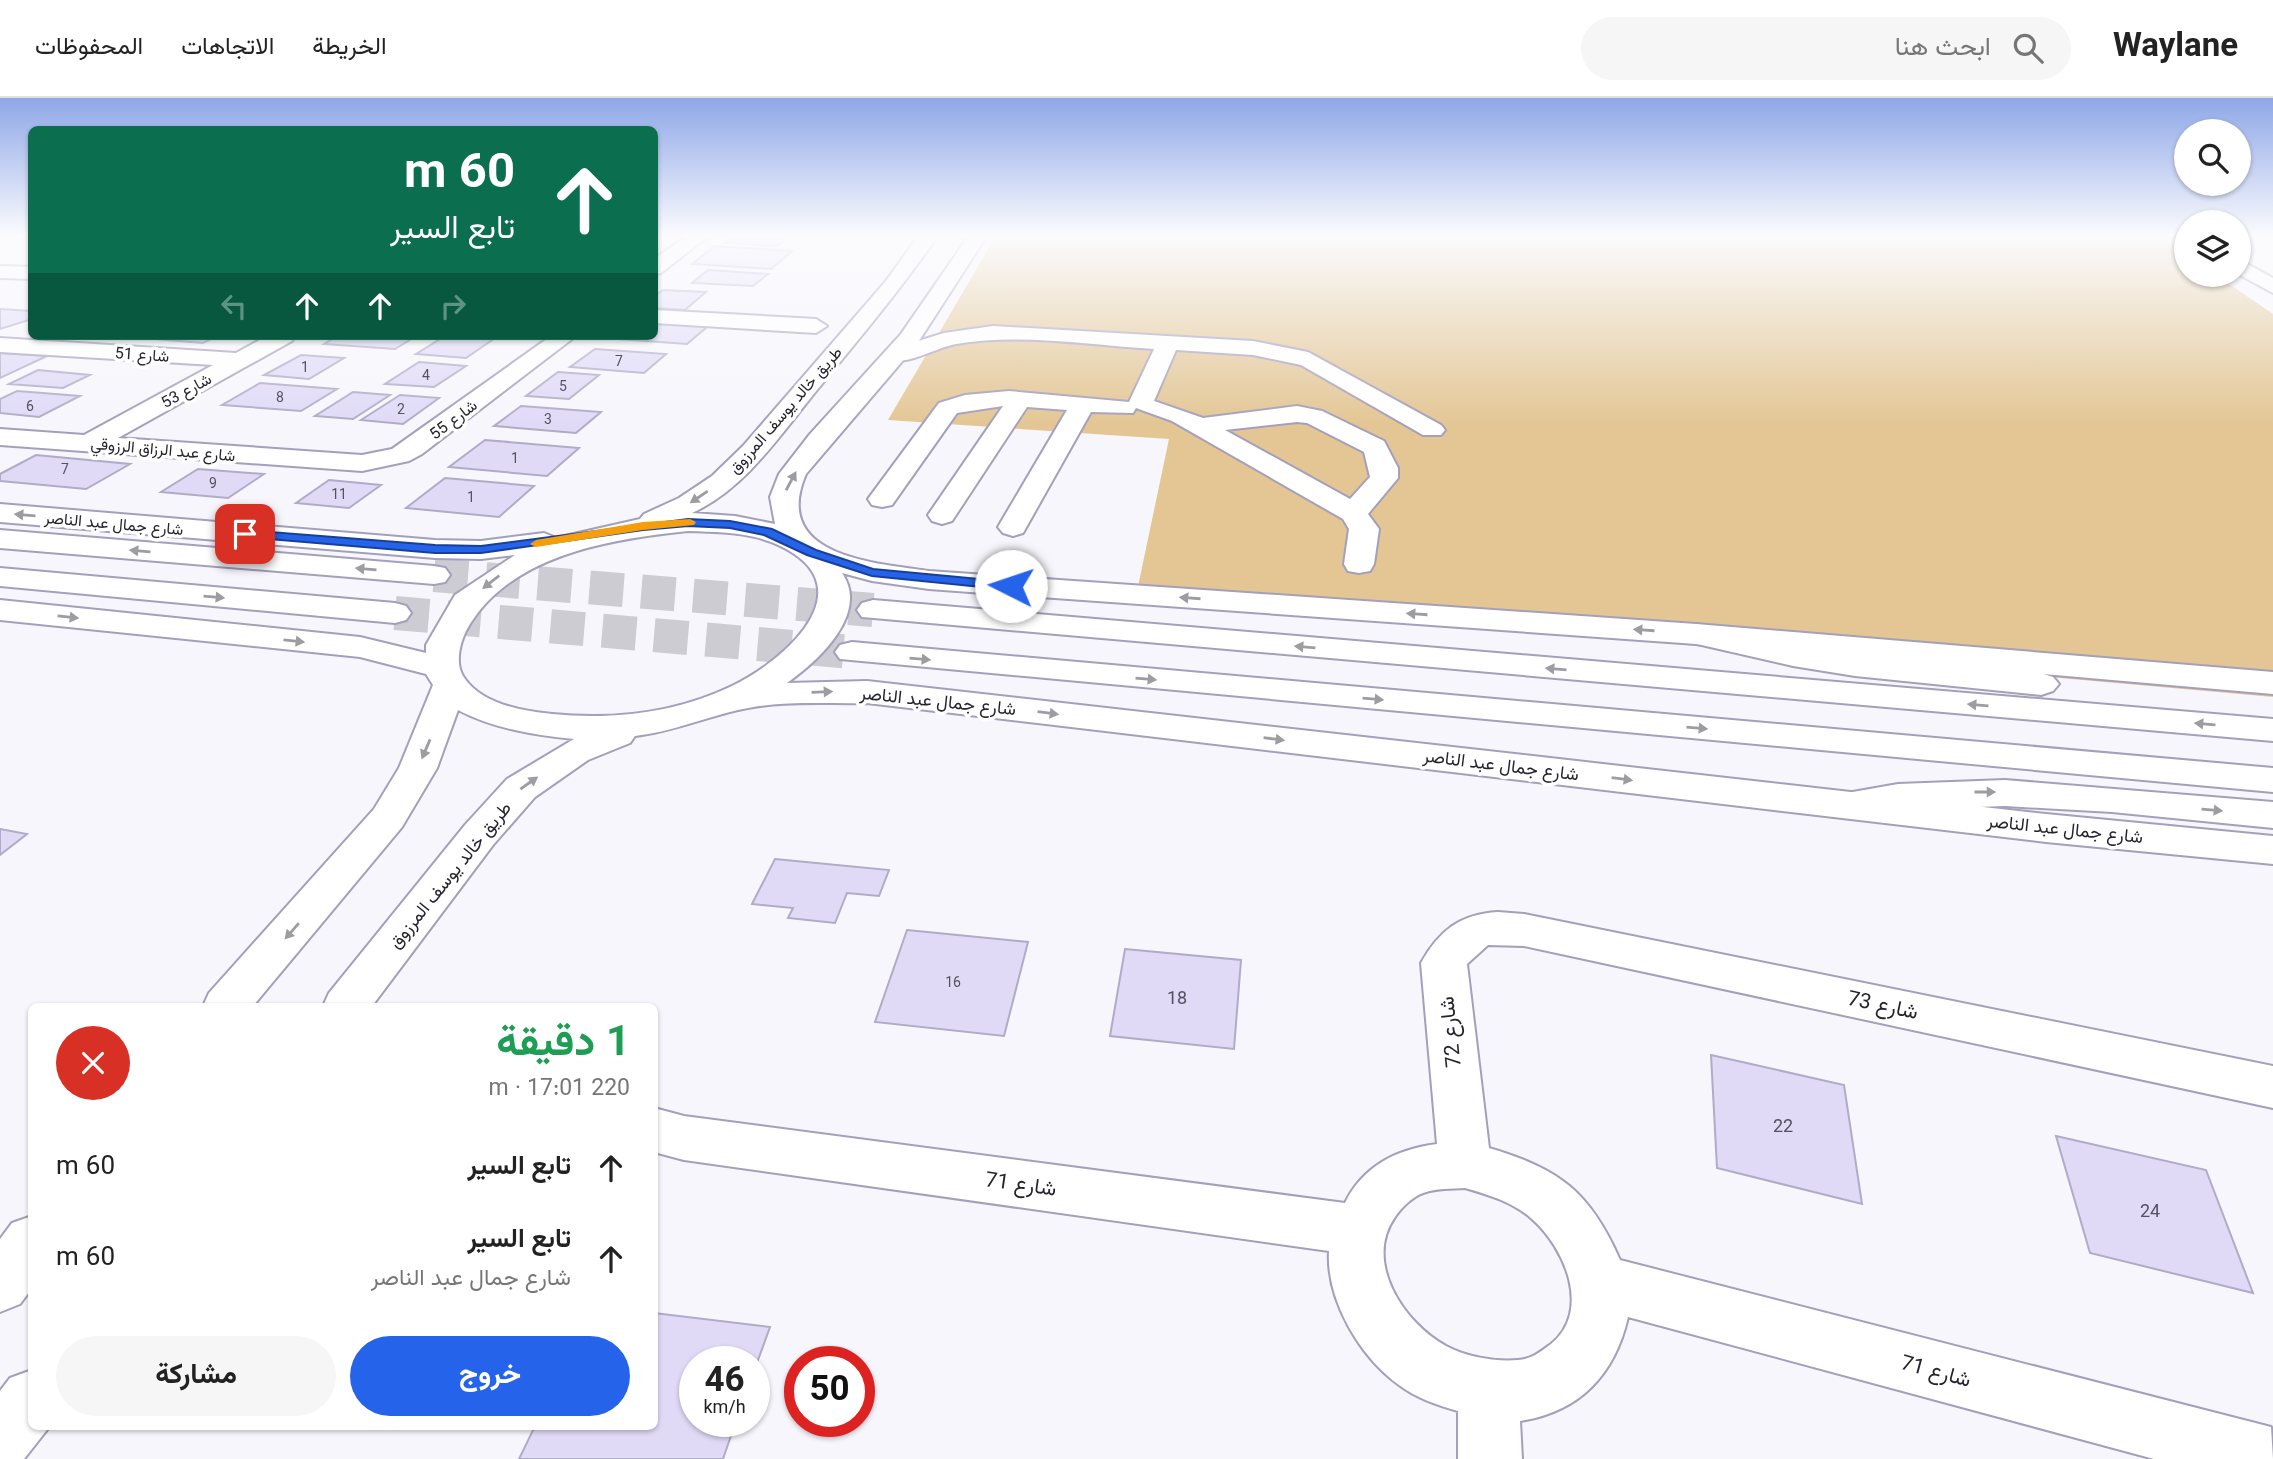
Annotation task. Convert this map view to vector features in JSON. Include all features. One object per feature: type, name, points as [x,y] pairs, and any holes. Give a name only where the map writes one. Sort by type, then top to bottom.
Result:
[{"type":"main road","name":"طريق خالد يوسف المرزوق","points":[[643,526],[689,504],[722,482],[752,452],[882,298]]},
{"type":"main road","points":[[0,610],[360,647],[445,676],[478,709],[523,724],[581,730],[644,724],[730,700],[757,688],[807,653],[832,615],[833,581],[805,548],[784,512],[786,488],[806,456],[897,355],[939,298]]},
{"type":"main road","points":[[936,303],[943,316],[993,333]]},
{"type":"main road","points":[[658,316],[816,326]]},
{"type":"main road","points":[[897,355],[946,338],[993,333],[1253,348],[1308,359],[1344,377],[1432,430]]},
{"type":"main road","name":"شارع 53","points":[[89,443],[277,340]]},
{"type":"main road","name":"شارع 55","points":[[325,462],[362,463],[413,448],[560,340]]},
{"type":"main road","name":"شارع 51","points":[[0,345],[241,360]]},
{"type":"main road","points":[[1140,406],[1167,345]]},
{"type":"main road","points":[[882,499],[948,408],[980,398],[1140,406],[1176,414],[1353,513],[1364,529],[1359,564]]},
{"type":"main road","points":[[942,515],[1019,400]]},
{"type":"main road","points":[[1013,527],[1082,405]]},
{"type":"main road","points":[[1197,426],[1305,415],[1366,441],[1378,451],[1384,478],[1353,513]]},
{"type":"main road","name":"شارع عبد الرزاق الرزوقي","points":[[0,437],[325,462]]},
{"type":"main road","name":"شارع جمال عبد الناصر","points":[[0,513],[435,549],[481,550],[605,533]]},
{"type":"main road","points":[[229,1003],[388,818],[418,768],[445,676],[444,635],[466,602],[503,573],[551,550],[605,533],[643,526],[688,522],[730,524],[768,532],[872,572],[929,580],[1696,634],[2273,683]]},
{"type":"main road","name":"شارع جمال عبد الناصر","points":[[0,539],[434,575]]},
{"type":"main road","points":[[0,577],[396,613]]},
{"type":"main road","points":[[873,610],[2273,730]]},
{"type":"main road","points":[[1696,634],[1793,656],[1855,666],[2273,706]]},
{"type":"main road","points":[[852,652],[2273,780]]},
{"type":"main road","name":"شارع جمال عبد الناصر","points":[[730,700],[783,694],[867,692],[1844,805],[2273,850]]},
{"type":"main road","name":"طريق خالد يوسف المرزوق","points":[[348,1003],[479,835],[521,789],[575,752],[644,724]]},
{"type":"main road","points":[[1844,805],[1914,794],[1990,792],[2273,815]]},
{"type":"main road","name":"شارع 73","points":[[1492,927],[1524,930],[2273,1087]]},
{"type":"main road","name":"شارع 72","points":[[1465,1165],[1444,963],[1454,945],[1470,932],[1492,927]]},
{"type":"main road","name":"شارع 71","points":[[664,1137],[1359,1230]]},
{"type":"main road","points":[[1465,1165],[1510,1176],[1551,1202],[1583,1239],[1600,1282],[1599,1327],[1577,1364],[1538,1387],[1488,1391],[1429,1371],[1384,1330],[1359,1280],[1359,1230],[1373,1201],[1397,1179],[1429,1167],[1465,1165]]},
{"type":"main road","points":[[0,1243],[28,1218]]},
{"type":"main road","points":[[0,1285],[28,1246]]},
{"type":"main road","name":"شارع 71","points":[[1600,1282],[2271,1459]]},
{"type":"main road","points":[[1488,1391],[1490,1459]]},
{"type":"main road","points":[[0,1439],[28,1405]]},
{"type":"shaded area","points":[[960,298],[2249,298],[2273,314],[2273,697],[1136,596],[1169,439],[888,420]]},
{"type":"building","points":[[658,298],[700,298],[685,310],[658,308]]},
{"type":"building","points":[[0,309],[28,311],[28,320],[0,329]]},
{"type":"building","points":[[658,318],[713,322],[687,344],[631,340],[658,340]]},
{"type":"building","points":[[167,340],[209,340],[203,343]]},
{"type":"building","points":[[331,340],[410,340],[395,349],[324,344]]},
{"type":"building","points":[[439,340],[492,340],[466,358],[416,354]]},
{"type":"building","points":[[595,349],[666,354],[644,373],[570,367]]},
{"type":"building","points":[[0,353],[47,356],[0,378]]},
{"type":"building","points":[[301,355],[344,358],[309,379],[264,375]]},
{"type":"building","points":[[419,362],[466,366],[434,387],[385,384]]},
{"type":"building","points":[[38,370],[90,375],[63,388],[9,384]]},
{"type":"building","points":[[558,372],[599,375],[569,399],[526,396]]},
{"type":"building","points":[[260,383],[337,389],[301,411],[222,405]]},
{"type":"building","points":[[17,391],[80,396],[39,417],[0,413],[0,399]]},
{"type":"building","points":[[353,392],[390,395],[353,419],[315,416]]},
{"type":"building","points":[[400,395],[439,398],[403,424],[361,420]]},
{"type":"building","points":[[521,406],[601,412],[576,433],[494,426]]},
{"type":"building","points":[[485,440],[579,448],[547,476],[449,467]]},
{"type":"building","points":[[36,455],[130,464],[86,489],[0,481],[0,474]]},
{"type":"building","points":[[198,469],[264,474],[228,498],[161,492]]},
{"type":"building","points":[[445,478],[534,486],[499,517],[406,508]]},
{"type":"building","points":[[329,480],[381,485],[349,508],[296,503]]},
{"type":"building","points":[[0,829],[27,834],[0,855]]},
{"type":"building","points":[[775,859],[889,870],[879,896],[847,893],[835,923],[788,918],[793,908],[752,904]]},
{"type":"building","points":[[907,930],[1028,942],[1004,1036],[875,1022]]},
{"type":"building","points":[[1125,949],[1241,960],[1234,1049],[1110,1036]]},
{"type":"building","points":[[1711,1055],[1844,1085],[1862,1204],[1717,1168]]},
{"type":"building","points":[[2056,1136],[2206,1170],[2253,1293],[2090,1253]]},
{"type":"building","points":[[658,1313],[770,1327],[763,1346],[679,1346],[679,1437],[731,1437],[723,1459],[519,1459],[533,1430],[658,1430]]},
{"type":"tunnel","points":[[434,575],[873,610]]},
{"type":"tunnel","points":[[395,613],[852,652]]},
{"type":"slow traffic","points":[[536,544],[643,526],[690,522]]},
{"type":"route","points":[[245,534],[435,549],[481,550],[643,526],[688,522],[730,524],[768,532],[799,544],[811,553],[872,572],[929,580],[1011,586]]}]
